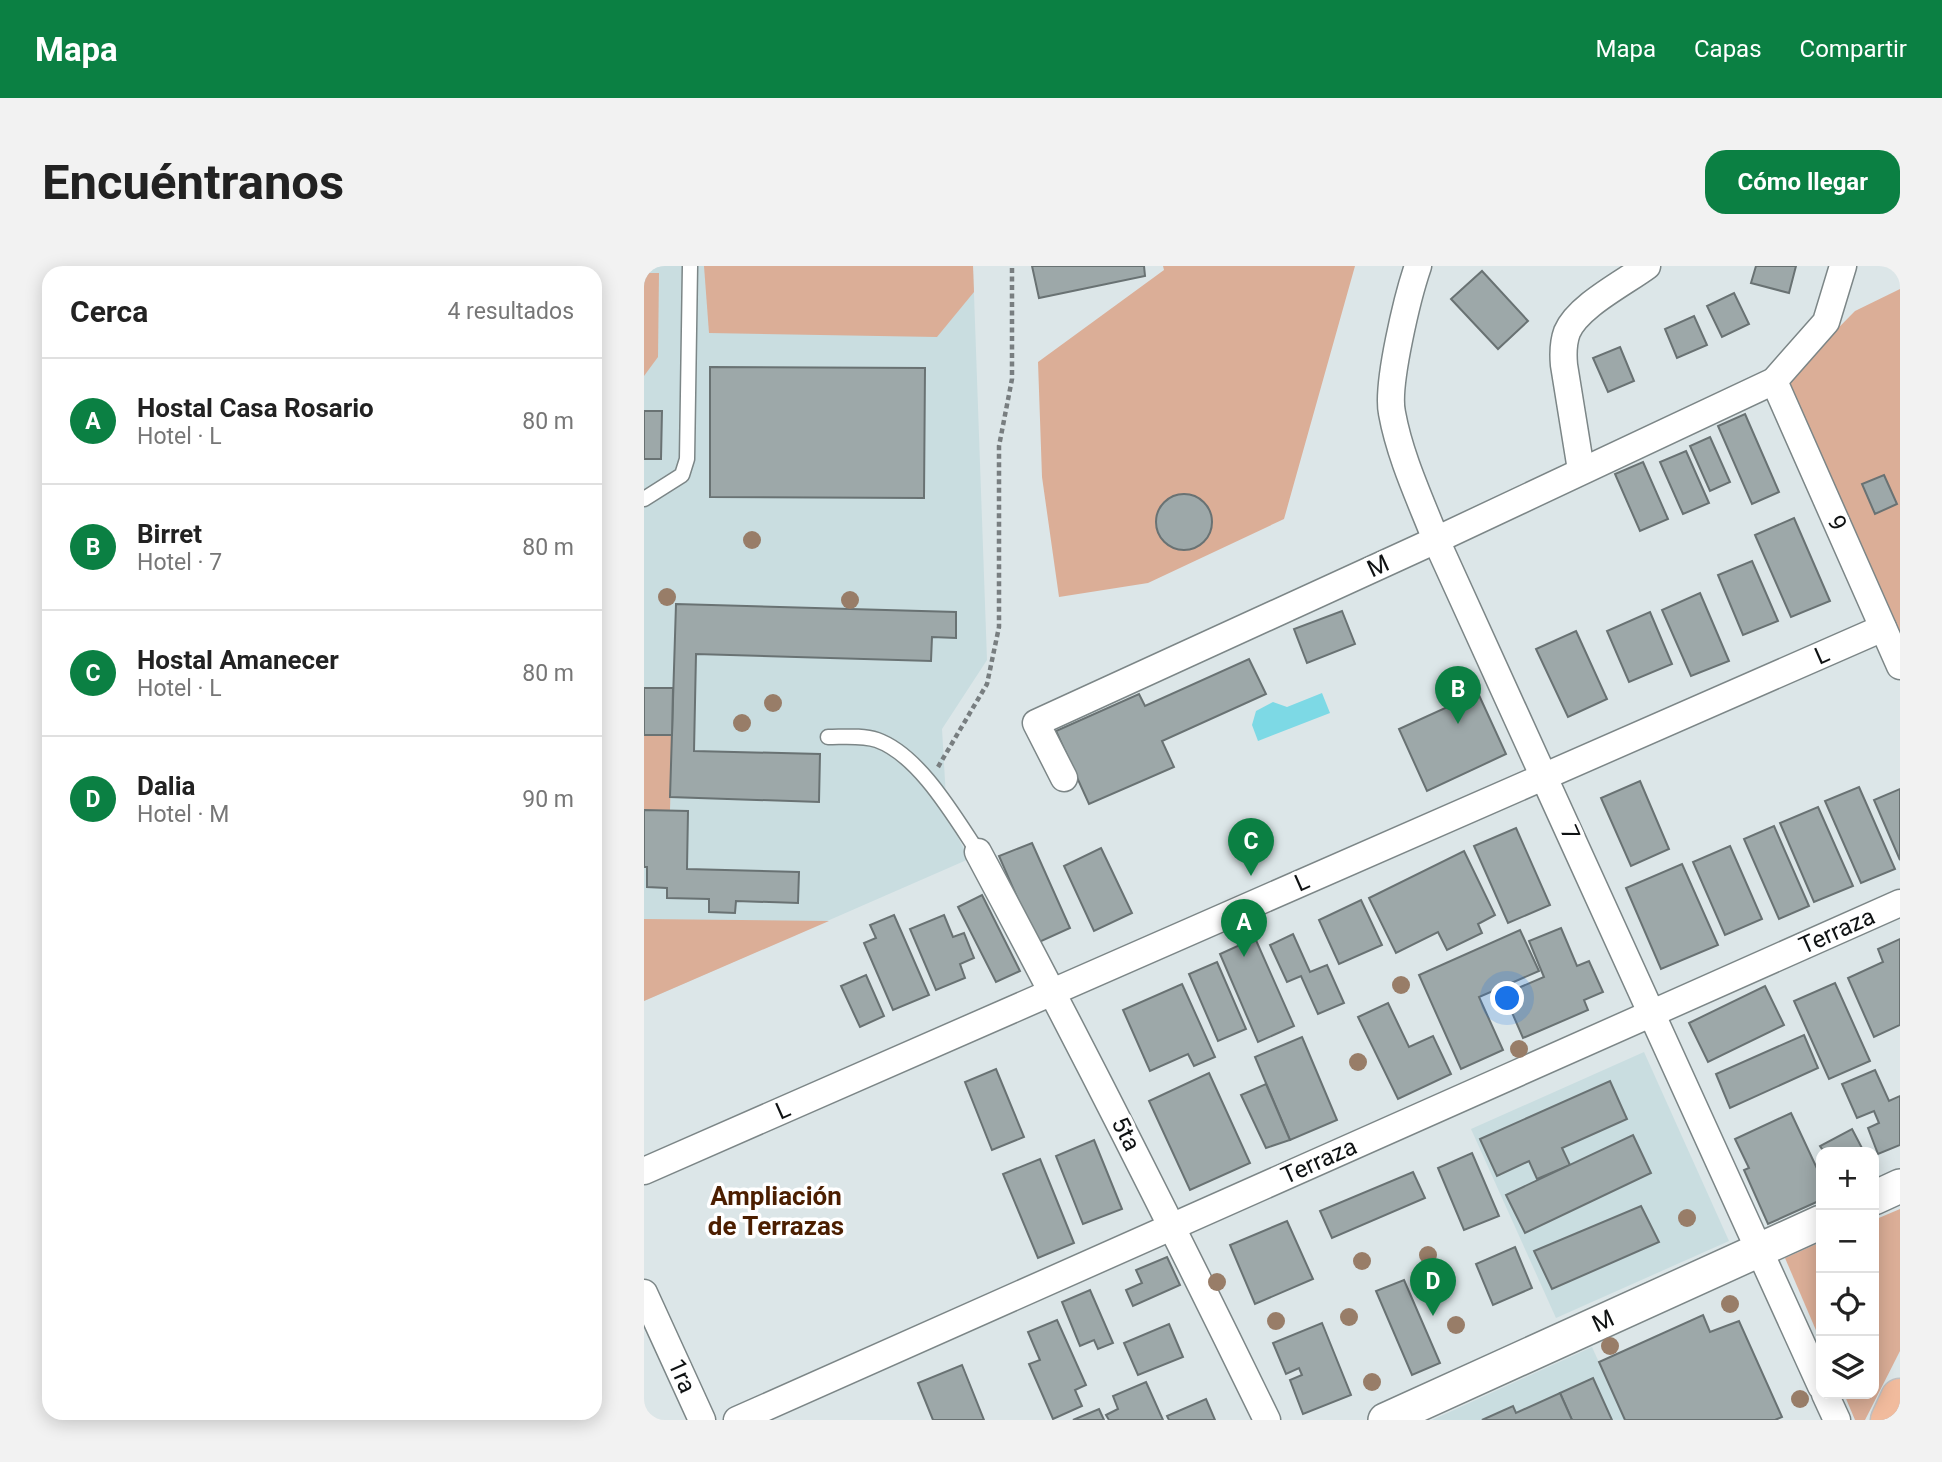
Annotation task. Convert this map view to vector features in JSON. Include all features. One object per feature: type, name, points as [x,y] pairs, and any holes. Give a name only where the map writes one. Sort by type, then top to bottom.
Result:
[{"type":"main road","points":[[1889,1420],[1900,1398]]},
{"type":"street","name":"7","points":[[1418,266],[1394,371],[1391,411],[1402,452],[1436,540],[1816,1374]]},
{"type":"street","points":[[1581,470],[1564,365],[1563,349],[1567,330],[1584,310],[1647,266]]},
{"type":"street","points":[[1774,380],[1826,322],[1843,266]]},
{"type":"street","name":"M","points":[[1063,778],[1036,723],[1436,540],[1774,380]]},
{"type":"street","name":"9","points":[[1774,380],[1900,666]]},
{"type":"street","name":"L","points":[[644,1171],[1883,628]]},
{"type":"street","name":"5ta","points":[[978,852],[1173,1226],[1266,1420]]},
{"type":"street","name":"Terraza","points":[[737,1420],[1900,903]]},
{"type":"street","points":[[1879,1196],[1900,1186]]},
{"type":"street","name":"M","points":[[1402,1417],[1816,1224]]},
{"type":"street","name":"1ra","points":[[644,1293],[702,1420]]},
{"type":"street","points":[[1827,1399],[1837,1420]]},
{"type":"lane","points":[[644,499],[682,475],[687,460],[690,266]]},
{"type":"lane","points":[[828,737],[857,736],[878,740],[906,757],[978,852]]},
{"type":"path","points":[[928,783],[987,684],[999,627],[999,446],[1012,379],[1012,266]]},
{"type":"shaded area","points":[[644,266],[973,266],[987,660],[942,729],[947,815],[969,859],[644,1001]]},
{"type":"shaded area","points":[[704,266],[973,266],[974,292],[937,337],[709,333]]},
{"type":"shaded area","points":[[1163,266],[1355,266],[1284,519],[1148,583],[1059,597],[1042,477],[1038,362],[1164,270]]},
{"type":"shaded area","points":[[644,273],[659,273],[658,357],[644,376]]},
{"type":"shaded area","points":[[1900,289],[1900,635],[1784,383],[1855,311]]},
{"type":"shaded area","points":[[644,735],[672,735],[670,810],[644,810]]},
{"type":"shaded area","points":[[644,919],[829,921],[644,1001]]},
{"type":"shaded area","points":[[1644,1052],[1729,1241],[1556,1318],[1471,1129]]},
{"type":"shaded area","points":[[1900,1209],[1900,1351],[1879,1392],[1879,1273],[1879,1218]]},
{"type":"shaded area","points":[[1816,1244],[1816,1330],[1785,1258]]},
{"type":"shaded area","points":[[1592,1347],[1625,1420],[1432,1420]]},
{"type":"shaded area","points":[[1846,1399],[1876,1399],[1865,1420],[1855,1420]]},
{"type":"water","points":[[1322,693],[1330,713],[1258,741],[1252,725],[1256,711],[1273,702],[1287,707]]},
{"type":"building","points":[[1032,266],[1144,266],[1145,276],[1039,298]]},
{"type":"building","points":[[1756,266],[1796,266],[1789,293],[1751,283]]},
{"type":"building","points":[[1482,271],[1528,321],[1498,349],[1451,299]]},
{"type":"building","points":[[1734,293],[1749,324],[1722,337],[1707,306]]},
{"type":"building","points":[[1694,316],[1707,345],[1677,358],[1665,329]]},
{"type":"building","points":[[1620,347],[1634,381],[1608,392],[1593,358]]},
{"type":"building","points":[[710,367],[925,368],[924,498],[710,497]]},
{"type":"building","points":[[644,411],[662,411],[661,459],[644,459]]},
{"type":"building","points":[[1745,414],[1779,492],[1752,504],[1718,426]]},
{"type":"building","points":[[1710,437],[1730,482],[1710,491],[1690,446]]},
{"type":"building","points":[[1686,451],[1709,503],[1683,514],[1660,462]]},
{"type":"building","points":[[1643,462],[1668,519],[1640,531],[1615,474]]},
{"type":"building","points":[[1884,475],[1897,504],[1875,514],[1862,484]]},
{"type":"building","points":[[1184,494],[1195,496],[1204,502],[1210,511],[1210,533],[1204,542],[1195,548],[1184,550],[1173,548],[1164,542],[1158,533],[1156,522],[1158,511],[1164,502],[1173,496]]},
{"type":"building","points":[[1794,518],[1830,601],[1791,617],[1755,535]]},
{"type":"building","points":[[1752,561],[1778,621],[1743,635],[1718,575]]},
{"type":"building","points":[[1700,593],[1729,661],[1691,676],[1662,610]]},
{"type":"building","points":[[676,604],[956,612],[956,638],[932,637],[931,661],[696,654],[694,751],[820,754],[819,802],[670,797]]},
{"type":"building","points":[[1342,611],[1355,644],[1307,663],[1294,629]]},
{"type":"building","points":[[1650,612],[1672,664],[1629,682],[1607,631]]},
{"type":"building","points":[[1576,631],[1607,699],[1568,717],[1536,649]]},
{"type":"building","points":[[1249,659],[1266,694],[1162,741],[1174,767],[1089,804],[1056,731],[1139,694],[1145,706]]},
{"type":"building","points":[[644,688],[673,688],[672,735],[644,735]]},
{"type":"building","points":[[1478,693],[1506,754],[1427,791],[1399,729]]},
{"type":"building","points":[[1640,781],[1669,849],[1631,866],[1601,798]]},
{"type":"building","points":[[1859,787],[1895,869],[1861,883],[1825,801]]},
{"type":"building","points":[[1900,789],[1900,860],[1874,800]]},
{"type":"building","points":[[1818,807],[1853,886],[1814,902],[1780,823]]},
{"type":"building","points":[[644,810],[688,811],[687,869],[799,872],[798,903],[736,901],[735,913],[709,912],[709,899],[667,898],[667,888],[647,887],[647,867],[644,867]]},
{"type":"building","points":[[1774,826],[1809,906],[1779,919],[1744,839]]},
{"type":"building","points":[[1516,828],[1550,905],[1508,923],[1474,846]]},
{"type":"building","points":[[1032,843],[1070,928],[1037,943],[999,856]]},
{"type":"building","points":[[1730,846],[1762,919],[1725,935],[1693,862]]},
{"type":"building","points":[[1101,848],[1132,913],[1094,931],[1064,866]]},
{"type":"building","points":[[1464,851],[1495,915],[1478,924],[1482,933],[1447,950],[1438,932],[1396,953],[1369,898]]},
{"type":"building","points":[[1682,864],[1718,945],[1661,969],[1626,888]]},
{"type":"building","points":[[982,895],[1020,971],[996,982],[958,907]]},
{"type":"building","points":[[1361,900],[1382,945],[1339,964],[1319,920]]},
{"type":"building","points":[[894,915],[929,995],[893,1010],[864,943],[876,938],[870,925]]},
{"type":"building","points":[[944,915],[953,937],[964,933],[974,958],[960,964],[965,978],[936,990],[910,929]]},
{"type":"building","points":[[1561,928],[1577,966],[1589,961],[1603,992],[1584,1000],[1588,1010],[1523,1038],[1504,994],[1544,977],[1529,941]]},
{"type":"building","points":[[1520,930],[1539,971],[1479,997],[1503,1050],[1461,1069],[1419,975]]},
{"type":"building","points":[[1293,934],[1310,972],[1327,965],[1344,1003],[1318,1014],[1301,976],[1287,982],[1270,945]]},
{"type":"building","points":[[1255,938],[1294,1026],[1258,1042],[1220,954]]},
{"type":"building","points":[[1900,939],[1900,1025],[1874,1037],[1848,978],[1883,962],[1878,949]]},
{"type":"building","points":[[1217,962],[1246,1029],[1218,1041],[1189,974]]},
{"type":"building","points":[[866,975],[884,1016],[860,1027],[841,986]]},
{"type":"building","points":[[1835,983],[1870,1061],[1829,1079],[1794,1001]]},
{"type":"building","points":[[1182,984],[1215,1057],[1194,1066],[1188,1054],[1150,1071],[1123,1010]]},
{"type":"building","points":[[1765,986],[1784,1025],[1708,1062],[1689,1023]]},
{"type":"building","points":[[1388,1003],[1409,1047],[1433,1036],[1451,1074],[1398,1099],[1358,1017]]},
{"type":"building","points":[[1804,1035],[1818,1068],[1730,1108],[1716,1074]]},
{"type":"building","points":[[1302,1037],[1337,1120],[1290,1140],[1255,1057]]},
{"type":"building","points":[[996,1069],[1024,1137],[992,1150],[965,1082]]},
{"type":"building","points":[[1875,1070],[1889,1101],[1900,1096],[1900,1145],[1879,1154],[1879,1147],[1875,1147],[1868,1128],[1879,1123],[1874,1111],[1857,1118],[1842,1084]]},
{"type":"building","points":[[1209,1073],[1250,1163],[1190,1190],[1149,1101]]},
{"type":"building","points":[[1610,1081],[1627,1119],[1562,1148],[1570,1165],[1537,1179],[1529,1161],[1497,1176],[1480,1139]]},
{"type":"building","points":[[1266,1084],[1290,1140],[1266,1148],[1241,1095]]},
{"type":"building","points":[[1791,1113],[1816,1166],[1816,1202],[1768,1224],[1744,1170],[1749,1168],[1735,1139]]},
{"type":"building","points":[[1852,1129],[1861,1147],[1821,1147]]},
{"type":"building","points":[[1633,1135],[1651,1173],[1525,1233],[1506,1195]]},
{"type":"building","points":[[1094,1140],[1122,1209],[1083,1224],[1056,1156]]},
{"type":"building","points":[[1472,1153],[1499,1216],[1464,1230],[1438,1168]]},
{"type":"building","points":[[1040,1159],[1074,1243],[1038,1258],[1003,1174]]},
{"type":"building","points":[[1413,1172],[1425,1198],[1332,1238],[1320,1211]]},
{"type":"building","points":[[1641,1206],[1659,1242],[1552,1289],[1534,1251]]},
{"type":"building","points":[[1287,1221],[1313,1279],[1255,1304],[1230,1245]]},
{"type":"building","points":[[1515,1247],[1532,1288],[1493,1305],[1476,1264]]},
{"type":"building","points":[[1167,1257],[1180,1285],[1133,1306],[1126,1290],[1142,1283],[1136,1270]]},
{"type":"building","points":[[1404,1280],[1440,1363],[1412,1375],[1376,1291]]},
{"type":"building","points":[[1090,1290],[1113,1343],[1098,1349],[1094,1340],[1080,1346],[1062,1302]]},
{"type":"building","points":[[1703,1315],[1710,1332],[1739,1321],[1782,1417],[1775,1420],[1625,1420],[1599,1362]]},
{"type":"building","points":[[1057,1320],[1086,1385],[1075,1390],[1082,1406],[1053,1419],[1029,1364],[1040,1360],[1028,1332]]},
{"type":"building","points":[[1322,1323],[1351,1395],[1303,1414],[1290,1380],[1302,1375],[1299,1368],[1286,1374],[1273,1343]]},
{"type":"building","points":[[1169,1324],[1183,1357],[1138,1375],[1124,1343]]},
{"type":"building","points":[[962,1365],[984,1420],[933,1420],[918,1383]]},
{"type":"building","points":[[1593,1378],[1612,1420],[1572,1420],[1560,1393]]},
{"type":"building","points":[[1146,1382],[1163,1420],[1109,1420],[1106,1415],[1118,1409],[1113,1396]]},
{"type":"building","points":[[1560,1393],[1572,1420],[1482,1420],[1513,1406],[1516,1413]]},
{"type":"building","points":[[1206,1399],[1215,1420],[1169,1420],[1167,1416]]},
{"type":"building","points":[[1099,1409],[1104,1420],[1073,1420]]},
{"type":"place","name":"Birret","points":[[1458,724]]},
{"type":"place","name":"Hostal Amanecer","points":[[1251,876]]},
{"type":"place","name":"Hostal Casa Rosario","points":[[1244,957]]},
{"type":"place","name":"Dalia","points":[[1433,1316]]},
{"type":"district","name":"Ampliación de Terrazas","points":[[776,1211]]}]
